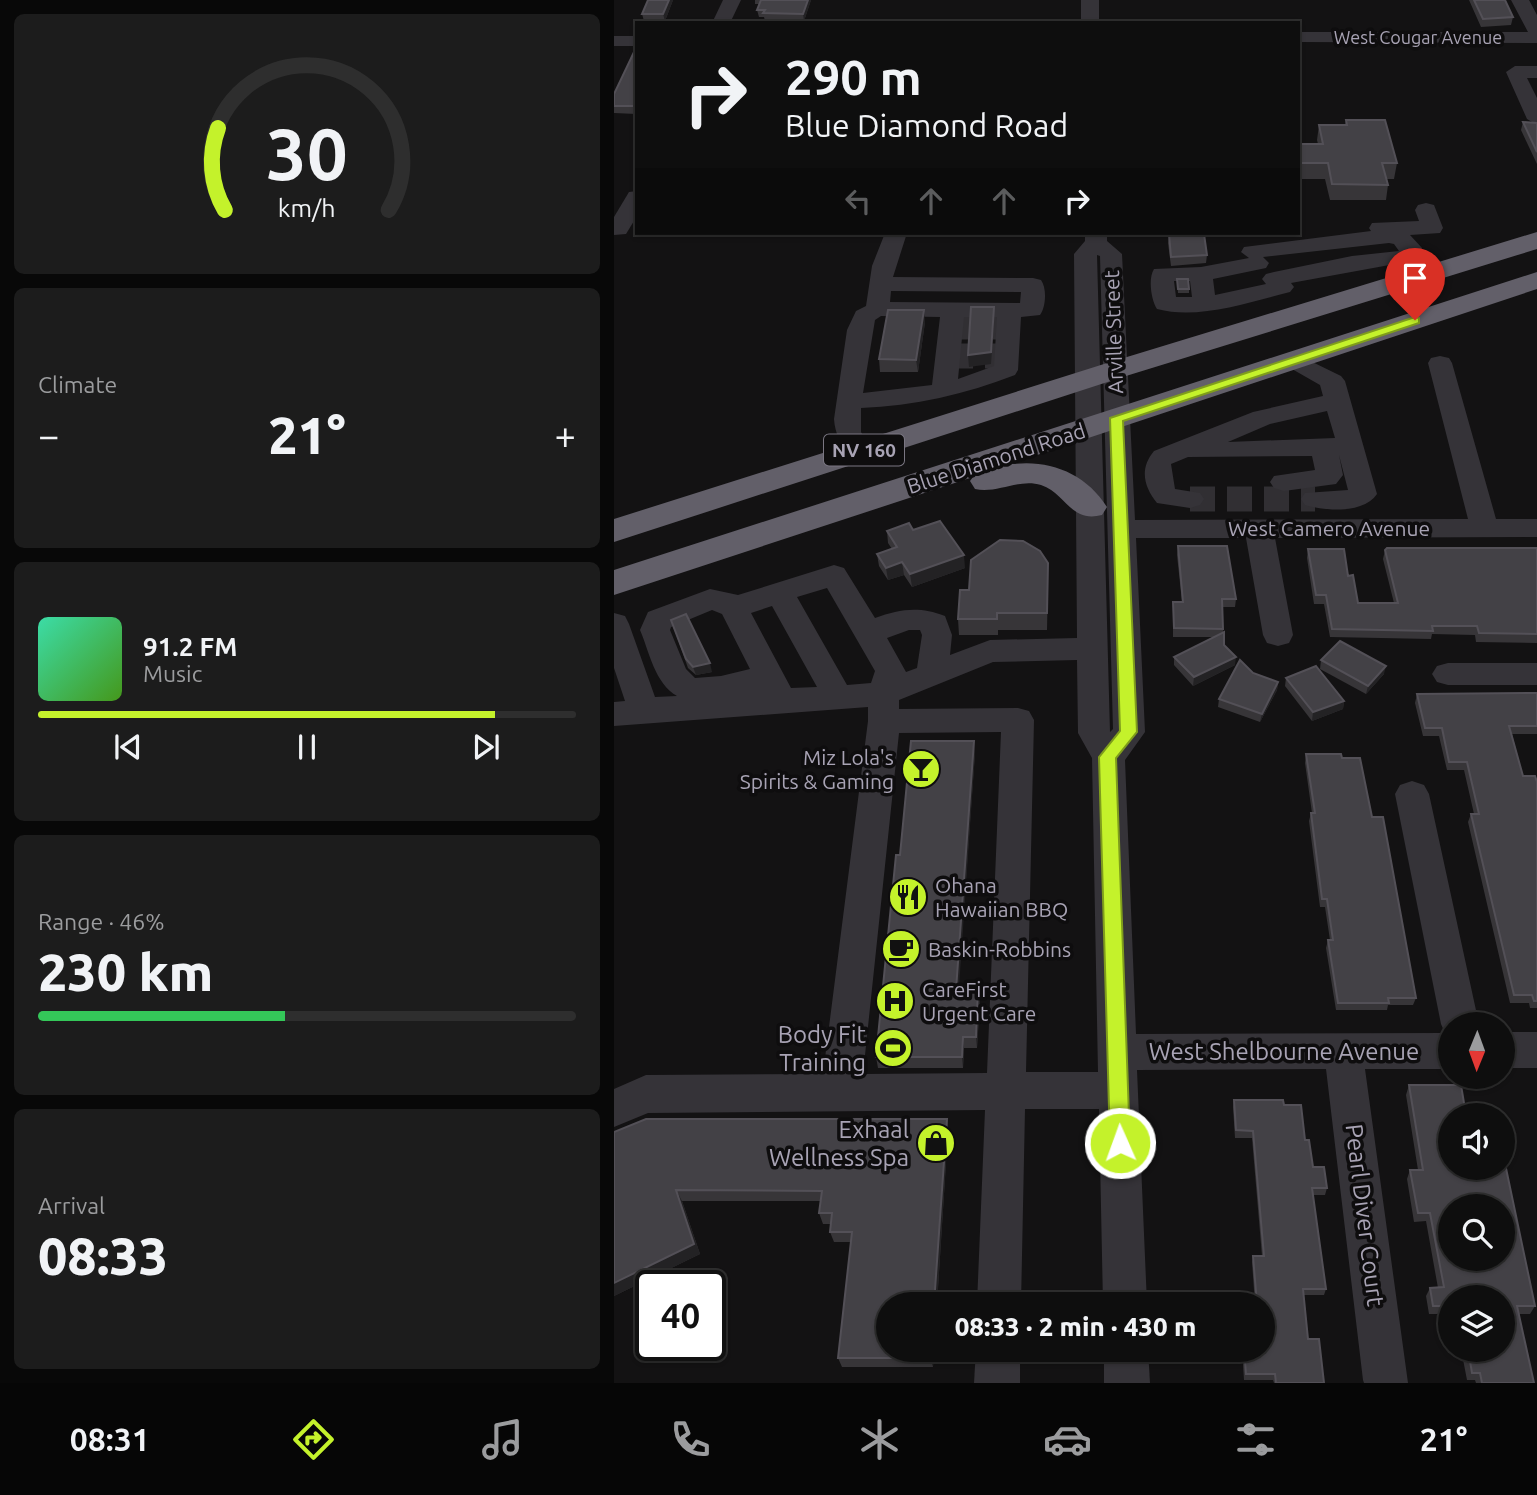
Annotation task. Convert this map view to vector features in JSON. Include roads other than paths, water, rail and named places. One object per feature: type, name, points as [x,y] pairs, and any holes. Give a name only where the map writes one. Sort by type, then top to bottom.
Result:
[{"type":"highway","name":"NV 160","points":[[614,531],[1101,374],[1537,240]]},
{"type":"highway","name":"Blue Diamond Road","points":[[614,583],[1537,281]]},
{"type":"highway","points":[[898,490],[981,483],[1029,471],[1065,482],[1089,507]]},
{"type":"street","points":[[722,21],[732,0]]},
{"type":"street","points":[[1089,0],[1090,21]]},
{"type":"street","points":[[1520,0],[1537,36]]},
{"type":"street","name":"West Cougar Avenue","points":[[1300,37],[1537,36]]},
{"type":"street","points":[[614,41],[635,41]]},
{"type":"street","points":[[1537,72],[1515,72],[1537,119]]},
{"type":"street","points":[[623,229],[635,202]]},
{"type":"street","points":[[1300,228],[1429,219]]},
{"type":"street","points":[[878,309],[883,265],[895,235]]},
{"type":"street","points":[[1260,270],[1240,296],[1206,304],[1165,304],[1162,274],[1201,274],[1260,270],[1352,263],[1403,257],[1409,255],[1411,248],[1402,239],[1389,236],[1260,270]]},
{"type":"street","name":"Arville Street","points":[[1101,374],[1085,285],[1085,254],[1096,238],[1111,254],[1101,374],[1102,423],[1121,529],[1128,732],[1108,757]]},
{"type":"street","points":[[1240,296],[1260,270]]},
{"type":"street","points":[[1201,274],[1206,304]]},
{"type":"street","points":[[880,284],[1085,285]]},
{"type":"street","points":[[859,452],[848,432],[849,401],[859,330],[864,316],[878,309],[1032,310],[1033,285]]},
{"type":"street","points":[[944,389],[954,309]]},
{"type":"street","points":[[849,401],[903,399],[1006,370],[1009,309]]},
{"type":"street","points":[[1284,482],[1326,478],[1337,446],[1338,401],[1332,381],[1294,360]]},
{"type":"street","points":[[1440,363],[1484,528]]},
{"type":"street","points":[[1196,490],[1167,497],[1159,486],[1158,463],[1174,453],[1262,418],[1338,401]]},
{"type":"street","name":"Arville Street","points":[[1102,423],[1089,507],[1094,733],[1108,757],[1125,1292]]},
{"type":"street","points":[[1174,453],[1337,446]]},
{"type":"street","points":[[1315,499],[1351,499],[1362,494],[1337,446]]},
{"type":"street","points":[[1259,528],[1278,635]]},
{"type":"street","name":"West Camero Avenue","points":[[1121,529],[1537,528]]},
{"type":"street","points":[[734,608],[834,575],[891,670],[884,708],[842,1092]]},
{"type":"street","points":[[779,592],[834,689],[829,698]]},
{"type":"street","points":[[775,688],[734,608],[726,601],[710,599],[659,620],[655,630],[679,682],[692,689],[775,688],[884,708],[1018,720],[999,1292]]},
{"type":"street","points":[[869,633],[905,619],[924,618],[934,624],[937,635],[932,675]]},
{"type":"street","points":[[614,624],[629,712],[775,688]]},
{"type":"street","points":[[884,708],[932,675],[990,651],[1092,649]]},
{"type":"street","points":[[1448,674],[1537,674]]},
{"type":"street","points":[[1412,794],[1457,1012]]},
{"type":"street","points":[[1515,1051],[1537,1050]]},
{"type":"street","name":"West Shelbourne Avenue","points":[[614,1108],[646,1094],[1005,1091],[1118,1071],[1343,1051],[1438,1051]]},
{"type":"street","name":"Pearl Diver Court","points":[[1343,1051],[1386,1380]]},
{"type":"street","points":[[997,1383],[998,1362]]},
{"type":"street","points":[[1126,1362],[1127,1383]]},
{"type":"tunnel","points":[[951,327],[1008,327]]},
{"type":"tunnel","points":[[948,356],[1007,356]]},
{"type":"tunnel","points":[[1190,499],[1315,499]]},
{"type":"place","name":"Miz Lola's Spirits & Gaming","points":[[921,769]]},
{"type":"place","name":"Ohana Hawaiian BBQ","points":[[908,897]]},
{"type":"place","name":"Baskin-Robbins","points":[[901,949]]},
{"type":"place","name":"CareFirst Urgent Care","points":[[895,1001]]},
{"type":"place","name":"Body Fit Training","points":[[893,1048]]},
{"type":"place","name":"Exhaal Wellness Spa","points":[[936,1143]]}]
